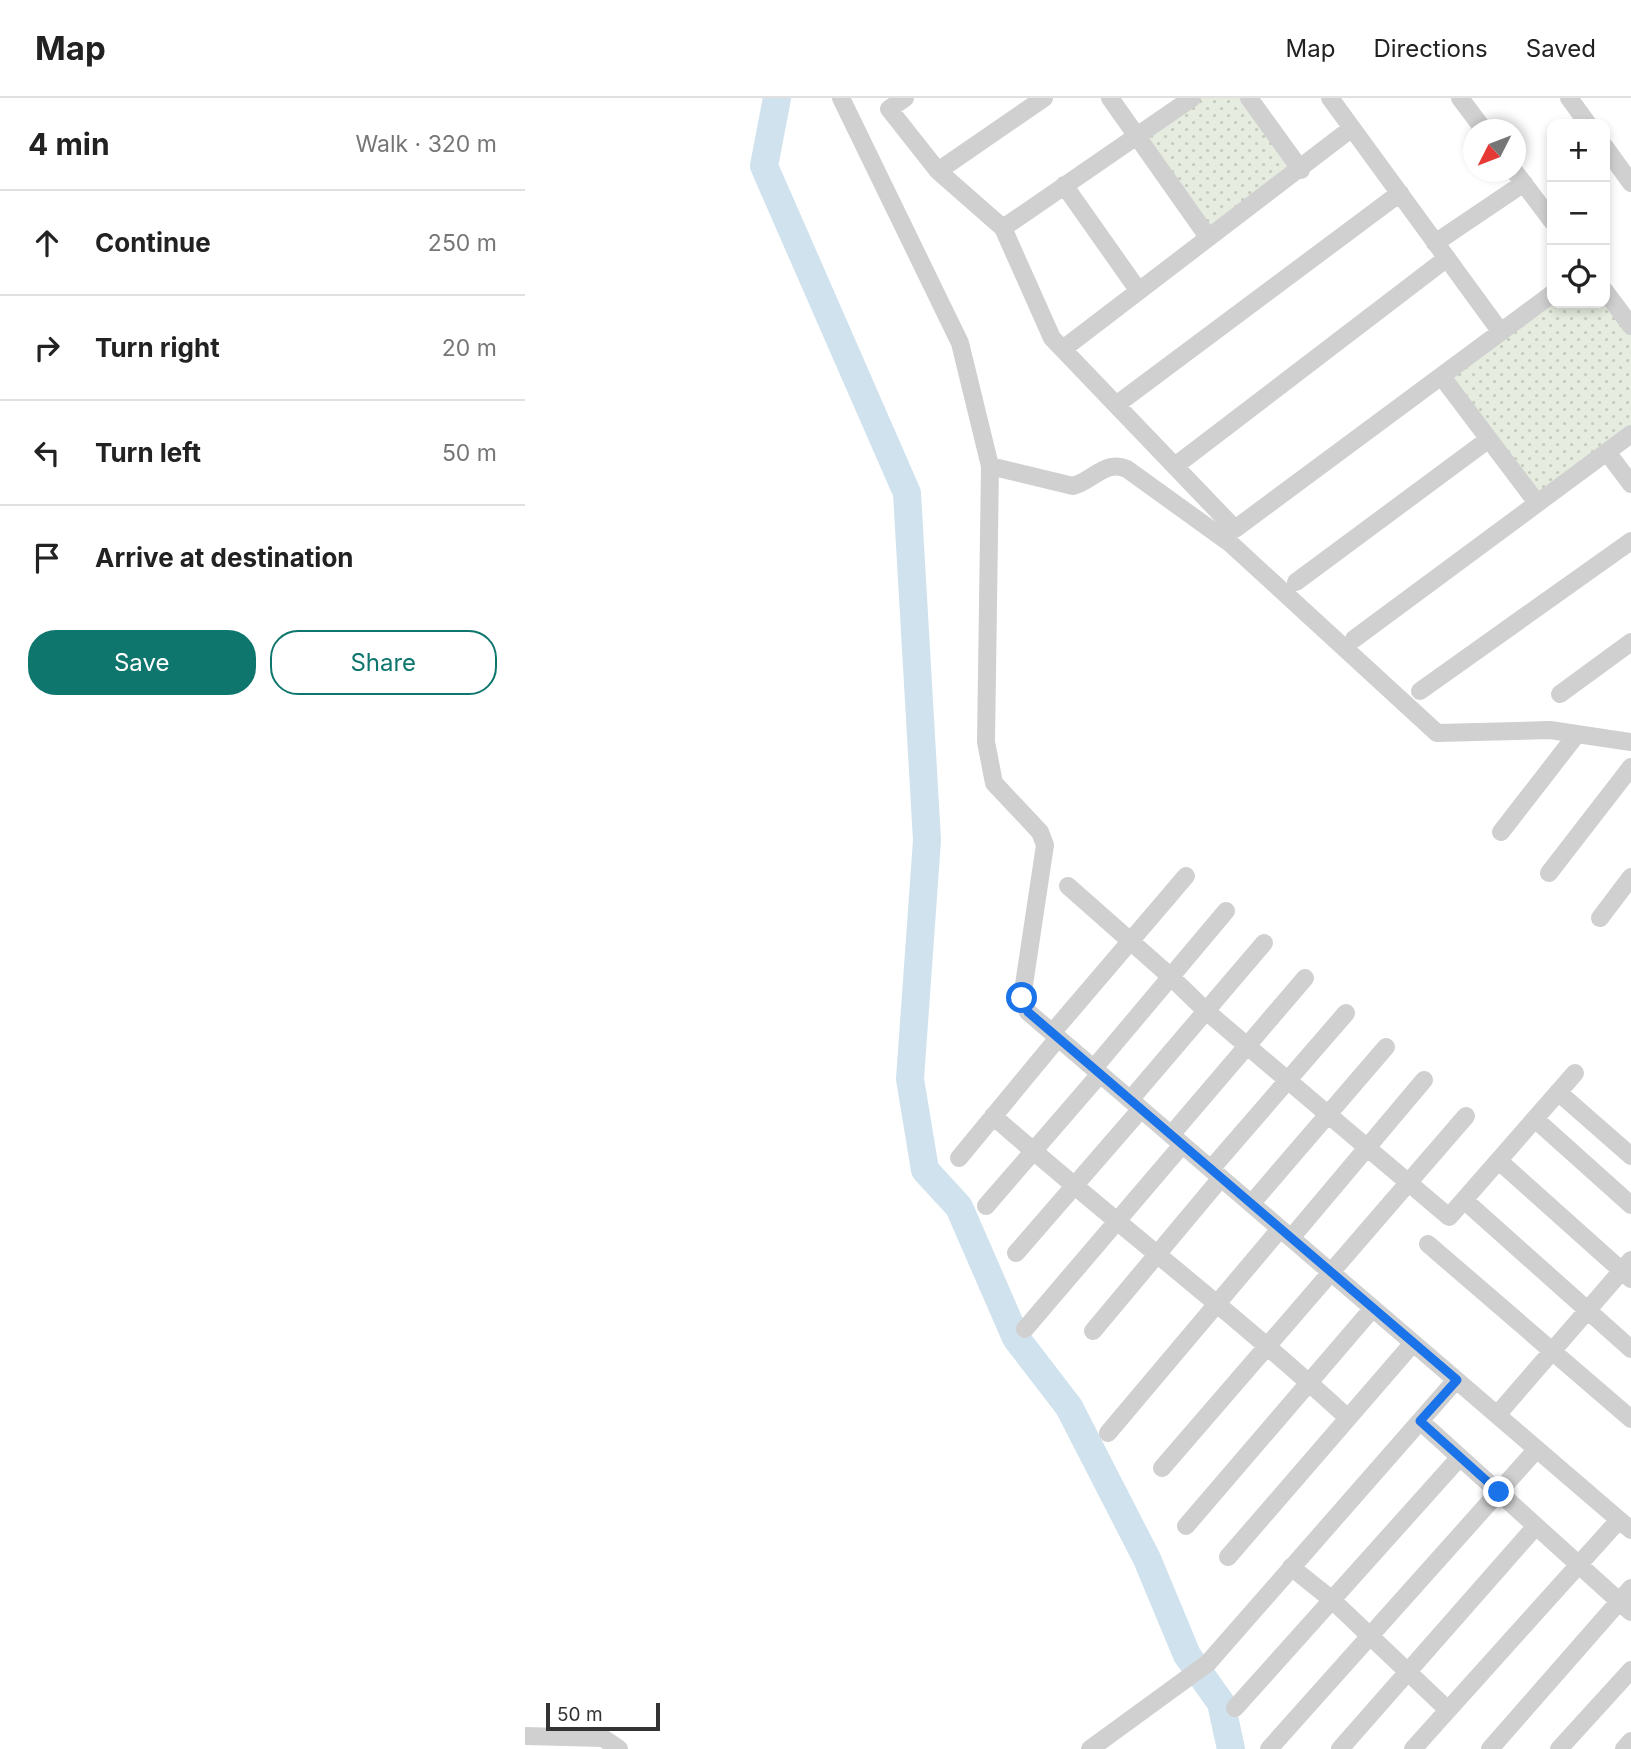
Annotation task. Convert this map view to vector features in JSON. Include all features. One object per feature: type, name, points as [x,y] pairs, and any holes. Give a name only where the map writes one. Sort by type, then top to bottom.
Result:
[{"type":"street","points":[[841,98],[960,343],[990,466],[986,742],[994,783],[1041,832],[1045,845],[1022,998],[1028,1012],[1625,1525],[1577,1565],[1417,1748]]},
{"type":"street","points":[[905,98],[889,109],[938,171],[1003,228],[1052,338],[1235,529],[1547,298]]},
{"type":"street","points":[[938,171],[1044,98]]},
{"type":"street","points":[[1110,98],[1208,237]]},
{"type":"street","points":[[1003,228],[1192,98]]},
{"type":"street","points":[[1249,98],[1301,170]]},
{"type":"street","points":[[1330,98],[1500,331]]},
{"type":"street","points":[[1460,98],[1476,119]]},
{"type":"street","points":[[1577,101],[1586,119]]},
{"type":"street","points":[[1063,349],[1208,237],[1301,170],[1352,128]]},
{"type":"street","points":[[1610,154],[1631,183]]},
{"type":"street","points":[[1435,243],[1514,182]]},
{"type":"street","points":[[1524,182],[1547,214]]},
{"type":"street","points":[[1064,185],[1138,290]]},
{"type":"street","points":[[1116,405],[1400,194]]},
{"type":"street","points":[[1175,466],[1447,258]]},
{"type":"street","points":[[1610,298],[1631,326]]},
{"type":"street","points":[[1442,377],[1537,503]]},
{"type":"street","points":[[1354,639],[1631,434]]},
{"type":"street","points":[[1296,582],[1489,439]]},
{"type":"street","points":[[1607,452],[1631,484]]},
{"type":"street","points":[[990,466],[1073,486],[1084,483],[1106,467],[1118,465],[1127,469],[1231,544],[1437,733],[1550,730],[1631,741]]},
{"type":"street","points":[[1420,691],[1631,541]]},
{"type":"street","points":[[1560,694],[1631,642]]},
{"type":"street","points":[[1501,832],[1577,734]]},
{"type":"street","points":[[1549,873],[1631,767]]},
{"type":"street","points":[[959,1158],[1186,876]]},
{"type":"street","points":[[1599,918],[1631,877]]},
{"type":"street","points":[[1068,886],[1171,976],[1206,1012],[1328,1116],[1370,1147],[1449,1217],[1575,1073]]},
{"type":"street","points":[[986,1206],[1035,1153],[1171,976],[1226,911]]},
{"type":"street","points":[[1016,1254],[1074,1188],[1206,1012],[1264,943]]},
{"type":"street","points":[[1025,1329],[1116,1223],[1247,1046],[1305,978]]},
{"type":"street","points":[[1093,1331],[1156,1256],[1288,1081],[1346,1013]]},
{"type":"street","points":[[1251,1204],[1386,1047]]},
{"type":"street","points":[[1108,1433],[1217,1306],[1370,1147],[1425,1080]]},
{"type":"street","points":[[1558,1092],[1631,1156]]},
{"type":"street","points":[[993,1116],[1074,1188],[1266,1345],[1348,1418]]},
{"type":"street","points":[[1162,1468],[1466,1116]]},
{"type":"street","points":[[1535,1119],[1631,1205]]},
{"type":"street","points":[[1497,1415],[1628,1270],[1499,1161]]},
{"type":"street","points":[[1464,1200],[1631,1349]]},
{"type":"street","points":[[1428,1244],[1631,1419]]},
{"type":"street","points":[[1186,1526],[1373,1308]]},
{"type":"street","points":[[1228,1557],[1413,1343]]},
{"type":"street","points":[[1090,1749],[1208,1663],[1457,1380]]},
{"type":"street","points":[[1420,1421],[1577,1565],[1627,1600],[1490,1749]]},
{"type":"street","points":[[1269,1749],[1537,1449]]},
{"type":"street","points":[[1235,1708],[1460,1457]]},
{"type":"street","points":[[1340,1749],[1536,1526]]},
{"type":"street","points":[[1291,1567],[1331,1599],[1448,1710]]},
{"type":"street","points":[[1559,1749],[1631,1670]]},
{"type":"street","points":[[525,1736],[603,1738],[619,1749]]},
{"type":"street","points":[[1624,1749],[1631,1741]]},
{"type":"shaded area","points":[[1192,98],[1249,98],[1301,170],[1208,237],[1137,138]]},
{"type":"shaded area","points":[[1547,306],[1610,307],[1631,326],[1631,434],[1537,503],[1442,377]]},
{"type":"waterway","points":[[777,98],[764,166],[907,493],[927,840],[910,1079],[925,1170],[959,1207],[1016,1338],[1069,1407],[1147,1559],[1187,1655],[1221,1703],[1231,1749]]},
{"type":"route","points":[[1022,998],[1028,1012],[1457,1380],[1420,1421],[1499,1492]]}]
